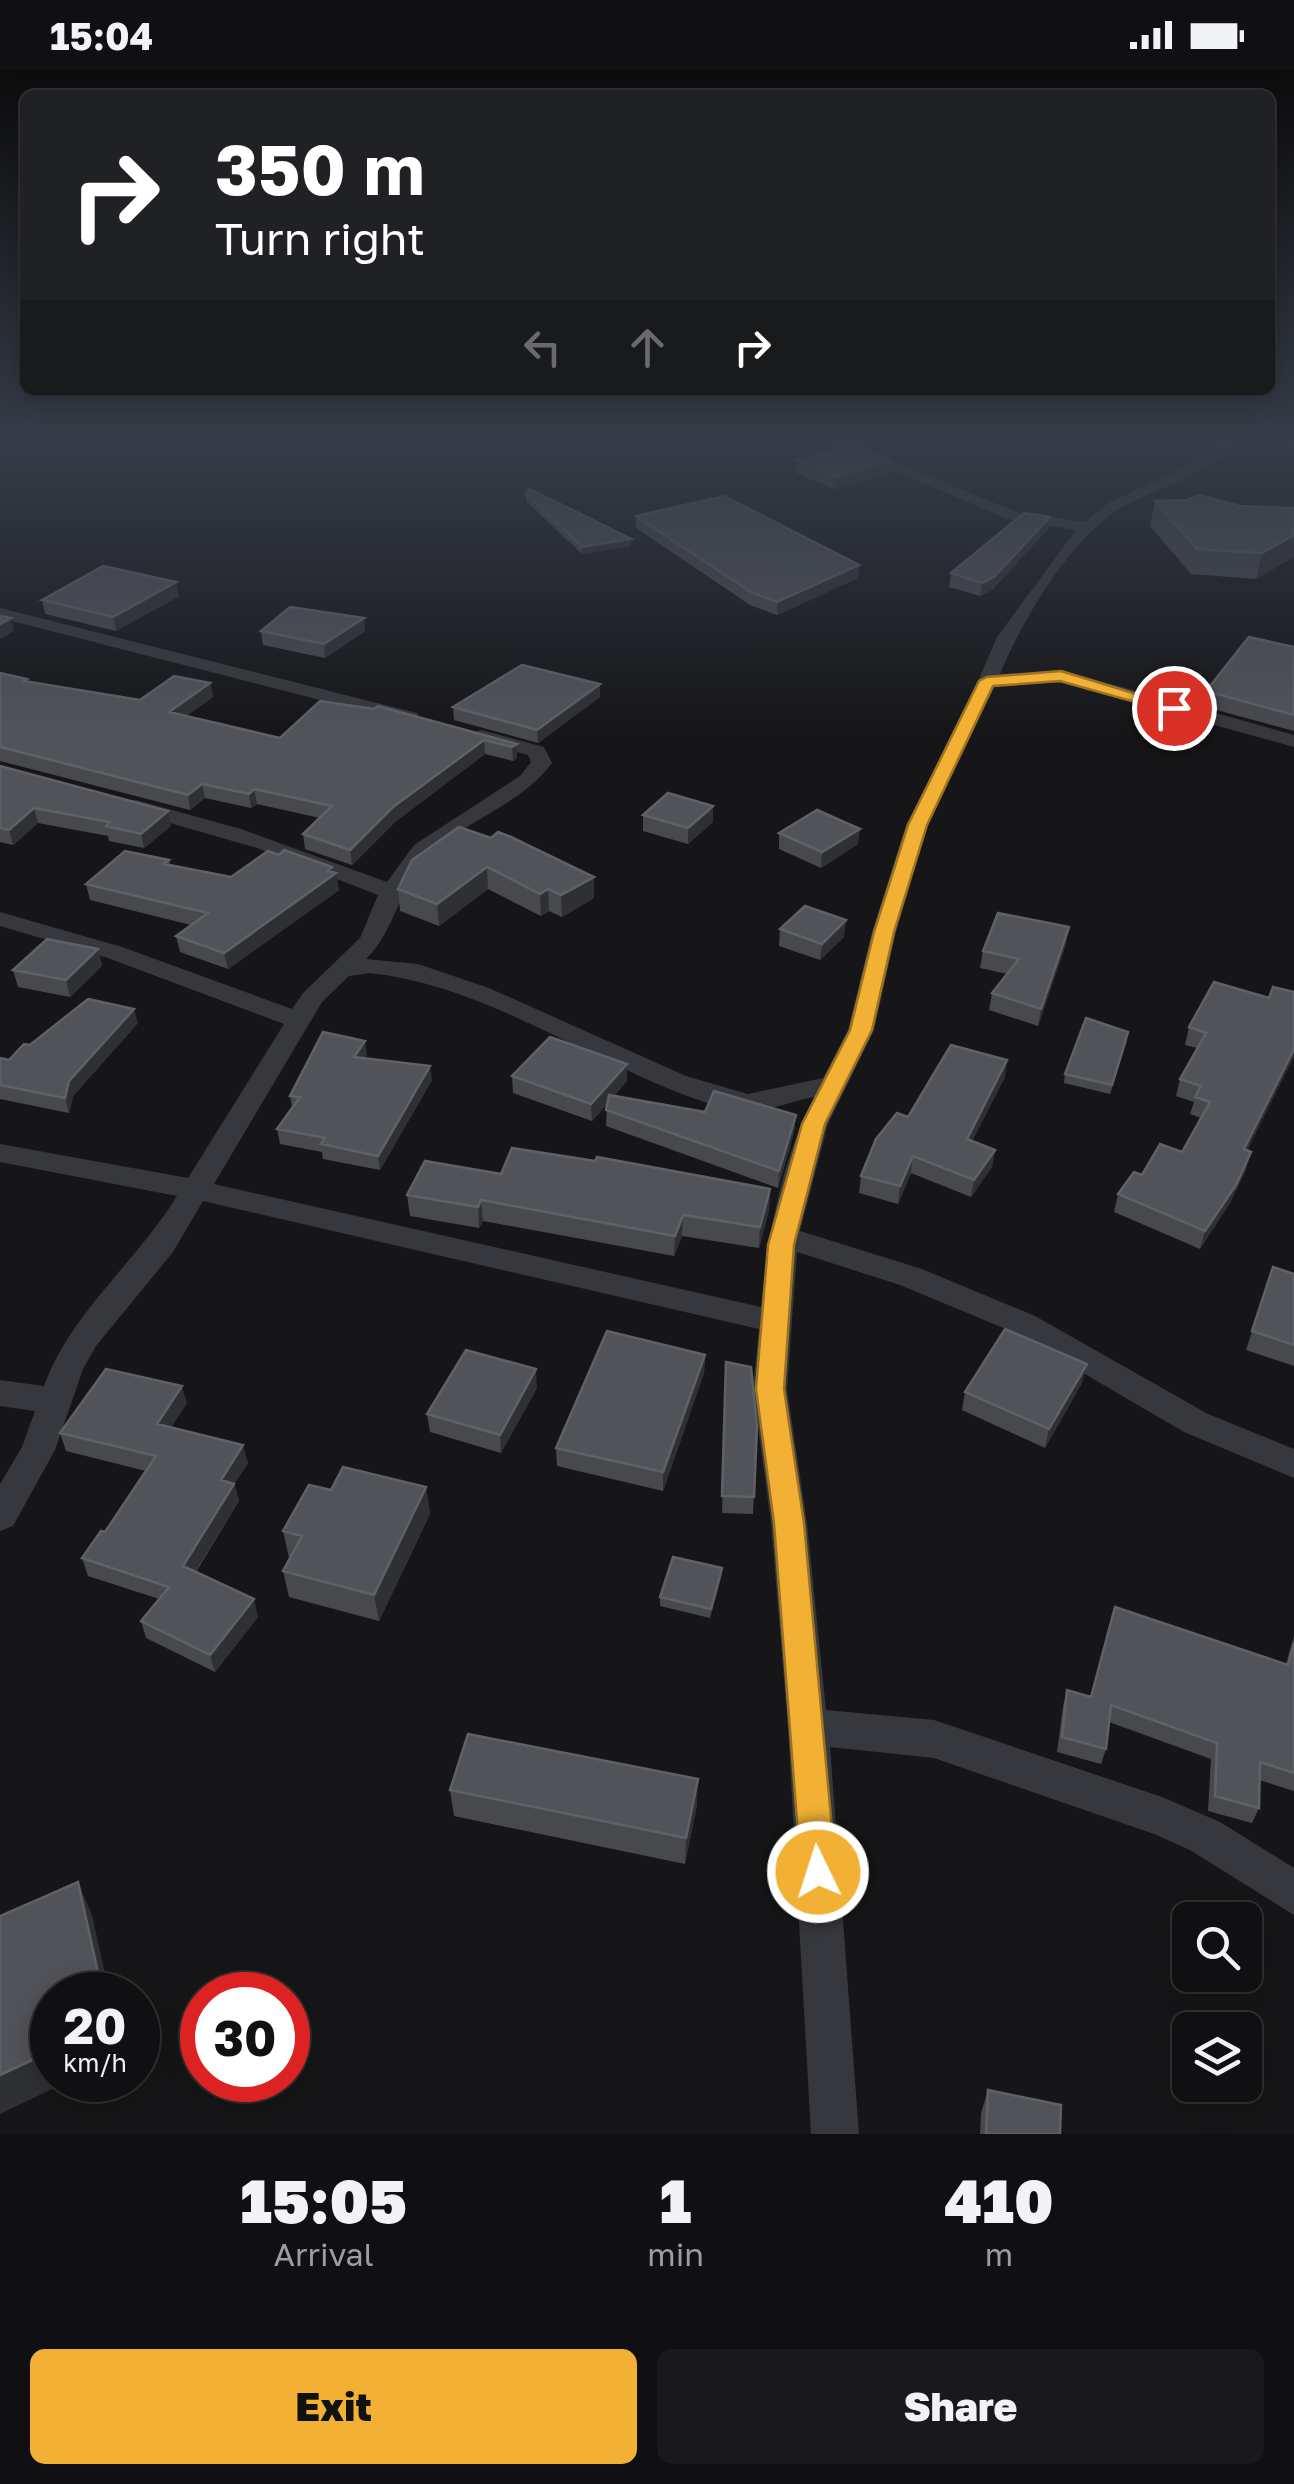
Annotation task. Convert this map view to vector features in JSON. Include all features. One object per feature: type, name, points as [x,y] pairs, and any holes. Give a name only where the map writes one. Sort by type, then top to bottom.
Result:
[{"type":"street","points":[[835,2134],[808,1728],[789,1523],[770,1389],[783,1237],[814,1124],[861,1030],[884,932],[918,825],[1018,616],[1076,540]]},
{"type":"street","points":[[0,613],[424,721]]},
{"type":"street","points":[[987,681],[1061,676],[1294,741]]},
{"type":"street","points":[[0,1516],[38,1450],[67,1368],[85,1338],[162,1246],[312,998],[371,941],[391,892],[422,850],[527,780],[542,763],[537,751],[455,729]]},
{"type":"street","points":[[114,800],[213,824],[391,892]]},
{"type":"street","points":[[0,919],[106,946],[164,973],[298,1020]]},
{"type":"street","points":[[371,941],[398,967]]},
{"type":"street","points":[[339,970],[398,967],[480,994],[676,1082],[814,1124]]},
{"type":"street","points":[[749,1102],[832,1084]]},
{"type":"street","points":[[0,1153],[197,1190],[774,1321]]},
{"type":"street","points":[[783,1237],[911,1278],[1024,1324],[1196,1423],[1294,1464]]},
{"type":"street","points":[[0,1393],[57,1401]]},
{"type":"street","points":[[808,1728],[934,1739],[1162,1817],[1206,1836],[1294,1893]]},
{"type":"building","points":[[575,540],[623,540],[582,547]]},
{"type":"building","points":[[673,540],[811,540],[859,565],[777,602],[751,592]]},
{"type":"building","points":[[991,540],[1028,540],[994,577],[982,583],[951,573]]},
{"type":"building","points":[[1189,540],[1285,540],[1262,553],[1197,549]]},
{"type":"building","points":[[103,566],[176,582],[113,617],[42,600]]},
{"type":"building","points":[[290,607],[364,618],[324,644],[261,631]]},
{"type":"building","points":[[1249,637],[1294,647],[1294,715],[1206,691]]},
{"type":"building","points":[[522,665],[600,684],[537,730],[453,707]]},
{"type":"building","points":[[0,673],[27,679],[24,681],[140,700],[174,676],[210,683],[169,712],[280,738],[320,701],[374,709],[378,706],[517,744],[512,747],[484,740],[393,807],[350,850],[303,834],[332,806],[254,789],[249,794],[202,784],[188,795],[0,747]]},
{"type":"building","points":[[0,766],[168,811],[141,834],[106,826],[110,822],[34,808],[9,830],[0,828]]},
{"type":"building","points":[[668,793],[713,806],[688,828],[643,815]]},
{"type":"building","points":[[817,810],[860,829],[822,852],[779,833]]},
{"type":"building","points":[[459,827],[491,838],[498,832],[594,877],[561,895],[548,889],[540,894],[487,867],[437,904],[398,889],[412,860]]},
{"type":"building","points":[[284,850],[332,867],[328,871],[336,873],[224,953],[176,936],[208,913],[86,884],[125,851],[169,860],[164,864],[231,877],[268,851],[279,855]]},
{"type":"building","points":[[805,906],[846,920],[822,944],[780,929]]},
{"type":"building","points":[[998,913],[1069,927],[1041,1009],[992,993],[1019,959],[983,951]]},
{"type":"building","points":[[47,939],[98,949],[66,980],[13,970]]},
{"type":"building","points":[[1214,982],[1269,998],[1273,987],[1294,992],[1294,1049],[1244,1149],[1251,1152],[1236,1185],[1205,1231],[1118,1194],[1134,1172],[1142,1175],[1160,1144],[1182,1152],[1210,1102],[1195,1097],[1201,1086],[1180,1079],[1206,1033],[1189,1027]]},
{"type":"building","points":[[88,999],[134,1009],[69,1081],[65,1098],[0,1085],[0,1058],[9,1060],[24,1044],[30,1045]]},
{"type":"building","points":[[1086,1018],[1128,1032],[1112,1085],[1065,1074]]},
{"type":"building","points":[[323,1032],[365,1041],[354,1057],[430,1066],[378,1156],[321,1144],[325,1138],[277,1129],[300,1097],[290,1096]]},
{"type":"building","points":[[550,1037],[627,1064],[591,1104],[512,1076]]},
{"type":"building","points":[[951,1045],[1007,1060],[967,1139],[995,1150],[974,1180],[913,1156],[900,1186],[861,1176],[876,1139],[897,1113],[908,1117]]},
{"type":"building","points":[[714,1091],[796,1115],[779,1171],[606,1110],[609,1095],[705,1112]]},
{"type":"building","points":[[512,1148],[595,1161],[597,1157],[770,1189],[760,1227],[683,1215],[675,1236],[481,1200],[478,1207],[407,1195],[425,1161],[501,1174]]},
{"type":"building","points":[[1273,1267],[1294,1274],[1294,1345],[1252,1331]]},
{"type":"building","points":[[1005,1329],[1087,1364],[1049,1429],[965,1392]]},
{"type":"building","points":[[607,1331],[705,1355],[663,1472],[556,1448]]},
{"type":"building","points":[[466,1350],[536,1369],[500,1435],[427,1414]]},
{"type":"building","points":[[726,1362],[751,1367],[757,1426],[754,1497],[722,1496]]},
{"type":"building","points":[[106,1369],[182,1386],[157,1424],[243,1445],[221,1480],[234,1484],[183,1566],[254,1599],[210,1655],[141,1621],[169,1587],[82,1558],[101,1531],[105,1532],[156,1456],[60,1433]]},
{"type":"building","points":[[343,1467],[426,1487],[374,1595],[283,1571],[302,1536],[283,1531],[309,1485],[331,1490]]},
{"type":"building","points":[[673,1557],[722,1568],[711,1609],[660,1597]]},
{"type":"building","points":[[1115,1607],[1288,1665],[1294,1643],[1294,1773],[1260,1762],[1259,1808],[1215,1796],[1217,1743],[1111,1705],[1106,1749],[1062,1737],[1067,1690],[1091,1697]]},
{"type":"building","points":[[468,1734],[698,1779],[686,1838],[450,1790]]},
{"type":"building","points":[[78,1882],[98,1972],[30,1972],[30,2061],[0,2075],[0,1916]]},
{"type":"building","points":[[988,2090],[1061,2105],[1060,2134],[986,2134]]},
{"type":"route","points":[[818,1872],[789,1523],[770,1389],[781,1245],[814,1124],[861,1030],[884,932],[918,825],[987,681],[1061,676],[1174,708]]}]
